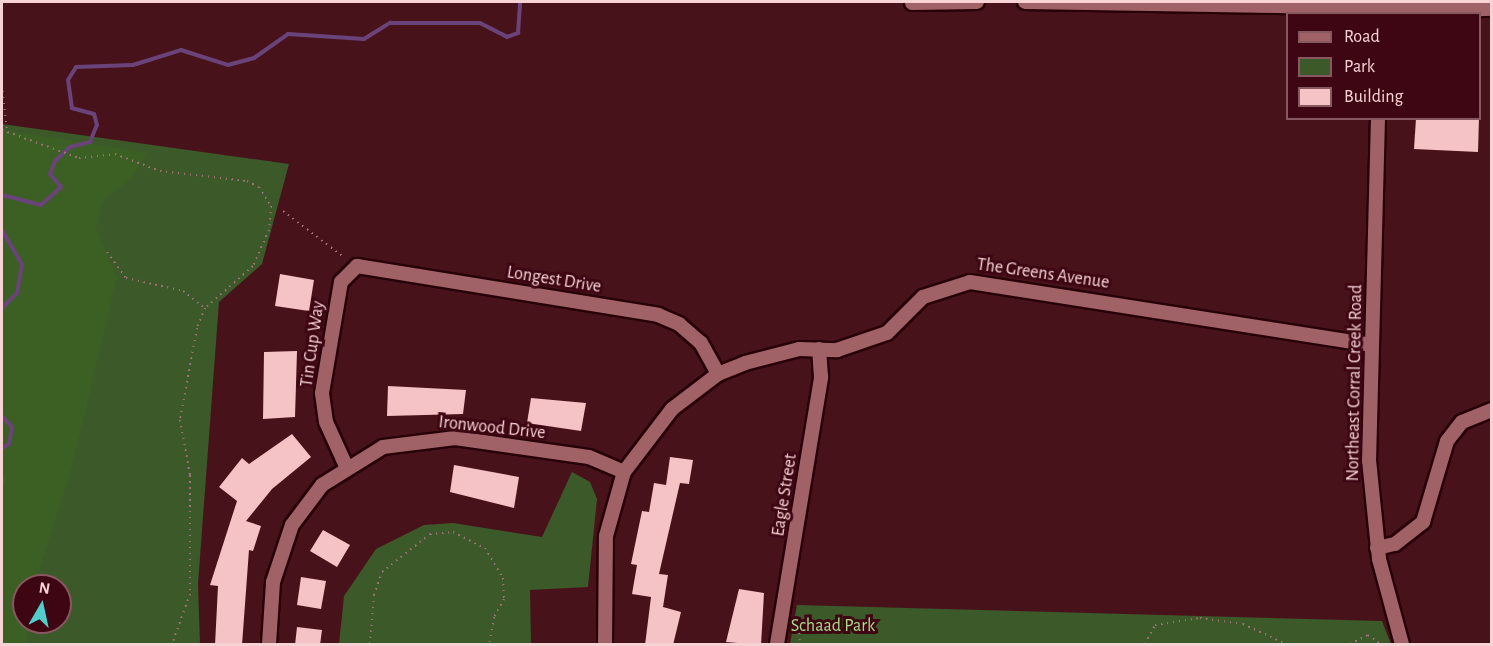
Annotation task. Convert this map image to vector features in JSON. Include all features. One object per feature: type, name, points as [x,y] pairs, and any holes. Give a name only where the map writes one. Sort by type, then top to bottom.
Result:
[{"type":"street","points":[[912,3],[977,2]]},
{"type":"street","points":[[1025,2],[1370,10],[1491,9]]},
{"type":"street","points":[[1451,12],[1466,9]]},
{"type":"street","name":"Northeast Corral Creek Road","points":[[1378,120],[1369,460],[1377,548],[1402,645]]},
{"type":"street","name":"Longest Drive","points":[[357,266],[658,315],[679,324],[701,343],[718,374]]},
{"type":"street","name":"Tin Cup Way","points":[[346,466],[326,422],[322,393],[340,282],[357,266]]},
{"type":"street","name":"The Greens Avenue","points":[[605,645],[606,536],[624,472],[672,409],[718,374],[771,355],[819,349],[837,350],[887,333],[923,297],[970,282],[1372,345]]},
{"type":"street","name":"Eagle Street","points":[[777,645],[785,616],[821,377],[819,349]]},
{"type":"street","points":[[1377,548],[1395,544],[1423,522],[1447,441],[1462,422],[1491,410]]},
{"type":"street","name":"Ironwood Drive","points":[[269,645],[280,550],[305,504],[346,466],[383,447],[455,438],[589,457],[624,472]]},
{"type":"path","points":[[2,85],[7,132]]},
{"type":"path","points":[[2,130],[79,158],[115,154],[150,169],[232,178],[259,187],[271,206],[264,244],[241,280],[206,308],[180,420],[190,475],[190,594],[172,645]]},
{"type":"path","points":[[283,211],[357,266]]},
{"type":"path","points":[[107,252],[126,278],[183,291],[206,308]]},
{"type":"path","points":[[370,645],[374,595],[382,572],[430,534],[453,532],[485,548],[503,578],[504,599],[494,617],[489,645]]},
{"type":"path","points":[[785,616],[799,621],[800,645]]},
{"type":"path","points":[[1145,645],[1155,625],[1200,618],[1243,624],[1286,645]]},
{"type":"path","points":[[1350,645],[1368,635],[1381,645]]},
{"type":"green space","points":[[2,124],[289,164],[262,264],[219,302],[198,584],[200,644],[2,644]]},
{"type":"green space","points":[[2,130],[147,153],[133,176],[102,202],[96,229],[117,278],[71,470],[38,574],[12,574],[12,634],[26,634],[27,644],[2,644]]},
{"type":"green space","points":[[572,472],[590,482],[597,499],[588,587],[530,590],[531,644],[339,644],[344,596],[376,549],[424,525],[453,523],[542,537]]},
{"type":"green space","name":"Schaad Park","points":[[797,605],[1382,621],[1391,644],[790,644]]},
{"type":"building","points":[[1416,120],[1479,120],[1478,152],[1414,149]]},
{"type":"building","points":[[280,274],[314,280],[309,311],[275,306]]},
{"type":"building","points":[[297,351],[295,417],[263,419],[264,352]]},
{"type":"building","points":[[388,386],[466,390],[463,414],[387,416]]},
{"type":"building","points":[[531,398],[586,403],[581,431],[527,423]]},
{"type":"building","points":[[292,434],[311,457],[272,489],[246,521],[261,526],[253,551],[249,550],[242,645],[215,645],[218,586],[210,585],[237,501],[219,487],[242,458],[249,464]]},
{"type":"building","points":[[670,457],[693,460],[689,484],[680,483],[659,574],[668,575],[663,607],[681,612],[673,645],[645,645],[651,597],[632,594],[637,565],[631,564],[642,511],[649,512],[654,483],[666,485]]},
{"type":"building","points":[[454,465],[519,477],[514,508],[450,492]]},
{"type":"building","points":[[323,530],[350,545],[337,567],[310,551]]},
{"type":"building","points":[[301,577],[326,581],[321,609],[297,605]]},
{"type":"building","points":[[739,589],[764,593],[761,645],[726,642]]},
{"type":"building","points":[[297,627],[322,630],[320,645],[295,645]]},
{"type":"waterway","points":[[2,195],[41,205],[61,187],[50,174],[55,161],[70,147],[90,142],[97,125],[94,114],[72,108],[68,80],[76,67],[133,65],[181,50],[228,65],[254,58],[288,34],[364,39],[390,23],[480,23],[507,37],[518,33],[520,2]]},
{"type":"waterway","points":[[2,230],[22,264],[17,293],[2,308]]},
{"type":"waterway","points":[[2,416],[12,427],[9,444],[2,448]]},
{"type":"waterway","points":[[2,479],[2,485]]}]
